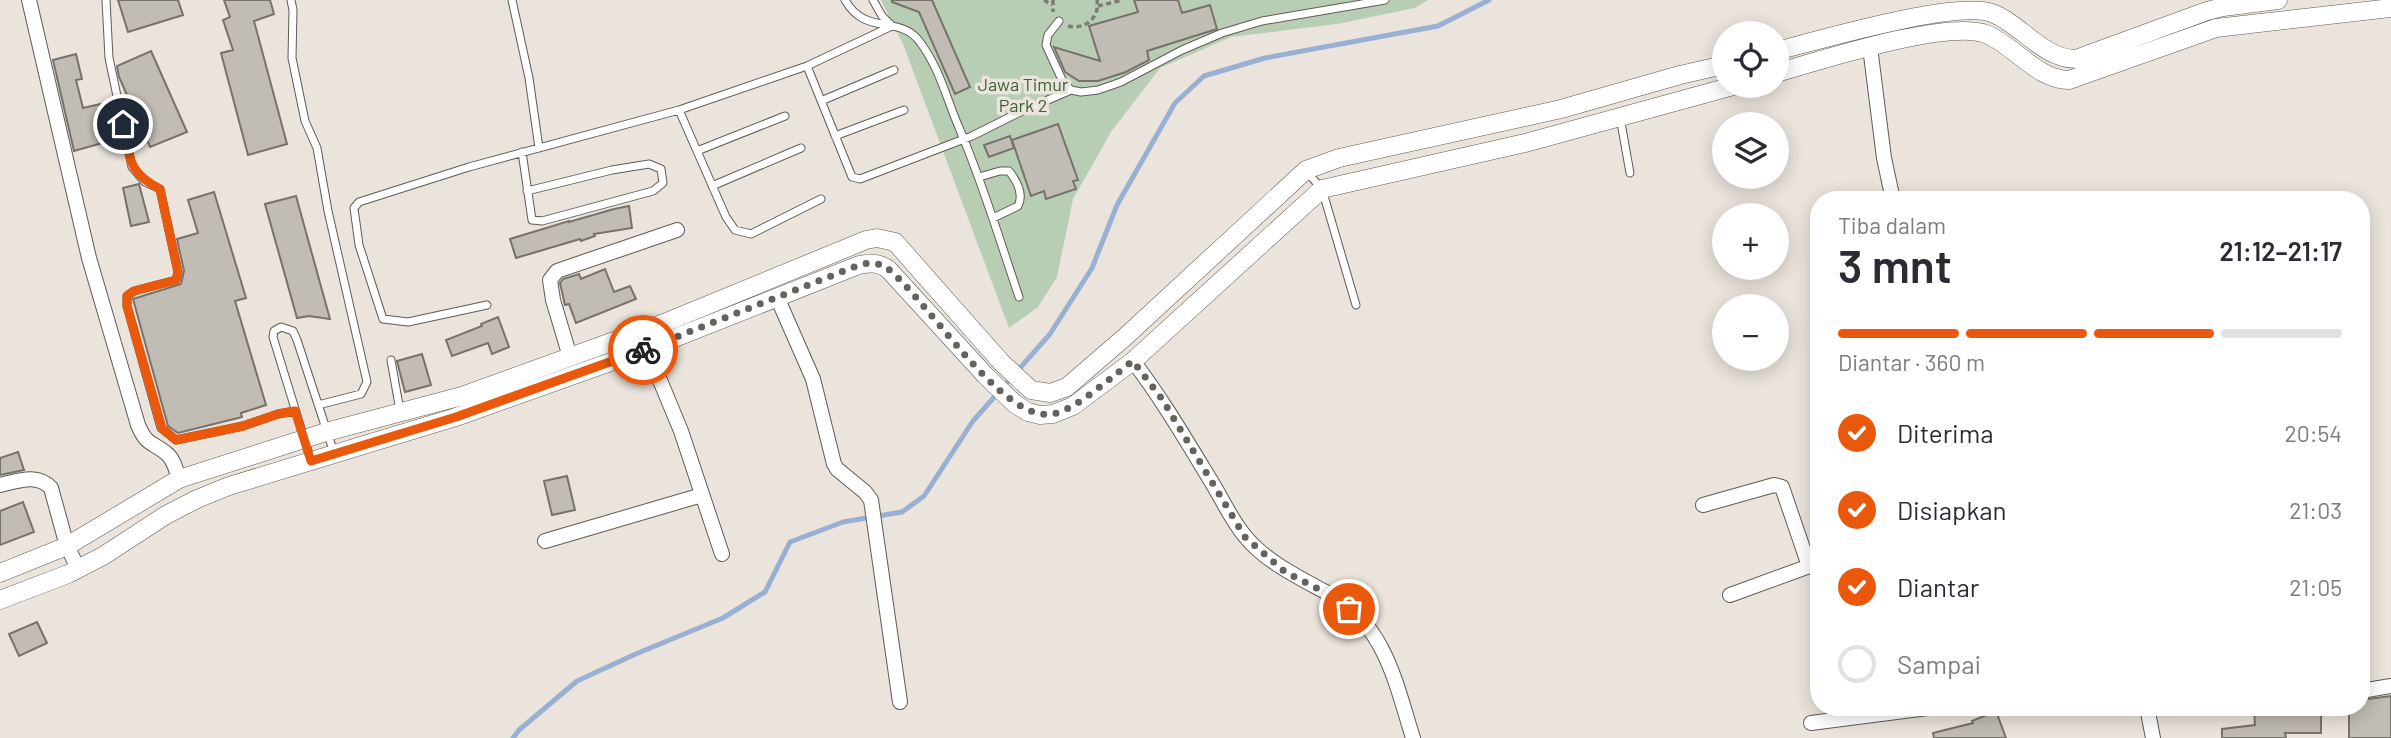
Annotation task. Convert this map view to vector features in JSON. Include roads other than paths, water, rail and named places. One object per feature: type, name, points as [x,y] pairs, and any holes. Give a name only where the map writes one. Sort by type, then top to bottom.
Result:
[{"type":"street","points":[[29,0],[89,258],[138,425],[148,443],[167,453],[179,479]]},
{"type":"street","points":[[1789,48],[1877,25],[1946,12],[1978,10],[1991,12],[2004,19],[2052,53],[2066,59],[2076,59],[2222,6],[2278,0]]},
{"type":"street","points":[[1789,69],[1870,47],[1939,33],[1971,31],[1998,40],[2046,74],[2059,80],[2069,80],[2216,28],[2391,8]]},
{"type":"street","points":[[2207,11],[2216,28]]},
{"type":"street","points":[[1870,47],[1884,158],[1891,191]]},
{"type":"street","points":[[1680,75],[1684,98]]},
{"type":"street","points":[[0,573],[66,546],[179,479],[401,411],[463,396],[498,393],[570,357],[664,323],[866,240],[877,238],[895,242],[1000,362],[1031,390],[1050,393],[1067,387],[1125,337],[1306,170],[1339,158],[1561,109],[1680,75],[1712,77]]},
{"type":"street","points":[[0,600],[78,568],[198,499],[229,486],[334,454],[498,393],[647,349],[869,263],[883,265],[985,376],[1015,404],[1028,412],[1041,415],[1066,410],[1133,361],[1322,189],[1525,143],[1684,98],[1712,84]]},
{"type":"street","points":[[570,357],[553,300],[550,280],[557,271],[677,230]]},
{"type":"street","points":[[777,297],[813,379],[834,464],[871,500],[900,702]]},
{"type":"street","points":[[647,349],[681,431],[722,554]]},
{"type":"street","points":[[1133,361],[1162,399],[1245,537],[1285,572],[1334,597],[1364,622],[1379,641],[1391,666],[1413,738]]},
{"type":"street","points":[[985,376],[1000,362]]},
{"type":"street","points":[[1015,404],[1031,390]]},
{"type":"street","points":[[0,485],[38,479],[45,481],[51,488],[66,546],[78,568]]},
{"type":"street","points":[[1703,505],[1774,485],[1782,487],[1810,557]]},
{"type":"street","points":[[545,541],[702,495]]},
{"type":"street","points":[[1730,595],[1810,566]]},
{"type":"street","points":[[2370,690],[2391,686]]},
{"type":"street","points":[[1811,723],[1865,716]]},
{"type":"street","points":[[2149,716],[2153,738]]},
{"type":"lane","points":[[106,0],[109,58],[132,167],[145,182],[160,189],[178,272],[176,280],[134,291],[127,296],[127,306],[162,428],[176,440],[243,426],[295,411]]},
{"type":"lane","points":[[291,0],[292,58],[305,121],[317,148],[328,211],[367,382],[361,394],[318,405]]},
{"type":"lane","points":[[512,0],[529,78],[539,148]]},
{"type":"lane","points":[[845,0],[865,21],[907,29],[918,39],[936,65],[979,177],[1019,297]]},
{"type":"lane","points":[[873,0],[882,16],[892,26]]},
{"type":"lane","points":[[1059,21],[1048,35],[1046,46],[1063,82],[1072,90],[1081,92],[1098,90],[1121,82],[1182,50],[1222,33],[1262,21],[1385,0]]},
{"type":"lane","points":[[487,305],[408,322],[383,319],[359,245],[354,208],[359,202],[522,152],[679,110],[807,66],[892,26]]},
{"type":"lane","points":[[807,66],[852,177],[860,179],[964,138],[1072,90]]},
{"type":"lane","points":[[821,101],[894,70]]},
{"type":"lane","points":[[679,110],[726,217],[735,230],[751,234],[821,199]]},
{"type":"lane","points":[[835,136],[904,110]]},
{"type":"lane","points":[[697,151],[785,116]]},
{"type":"lane","points":[[1619,116],[1630,173]]},
{"type":"lane","points":[[712,186],[801,148]]},
{"type":"lane","points":[[522,152],[527,191],[532,220],[542,220],[653,191],[663,183],[661,169],[649,164],[612,170],[527,191]]},
{"type":"lane","points":[[1306,170],[1322,189],[1356,305]]},
{"type":"lane","points":[[979,177],[1009,171],[1020,192],[1021,200],[1018,206],[993,218]]},
{"type":"lane","points":[[311,461],[273,337],[274,331],[281,327],[293,331],[297,340],[334,454]]},
{"type":"lane","points":[[391,360],[401,411]]},
{"type":"waterway","points":[[513,738],[577,681],[723,618],[765,592],[790,542],[843,522],[902,512],[924,496],[973,421],[1050,334],[1092,268],[1117,205],[1175,103],[1204,76],[1265,58],[1438,26],[1489,0]]},
{"type":"park label","name":"Jawa Timur Park 2","points":[[1023,94]]}]
